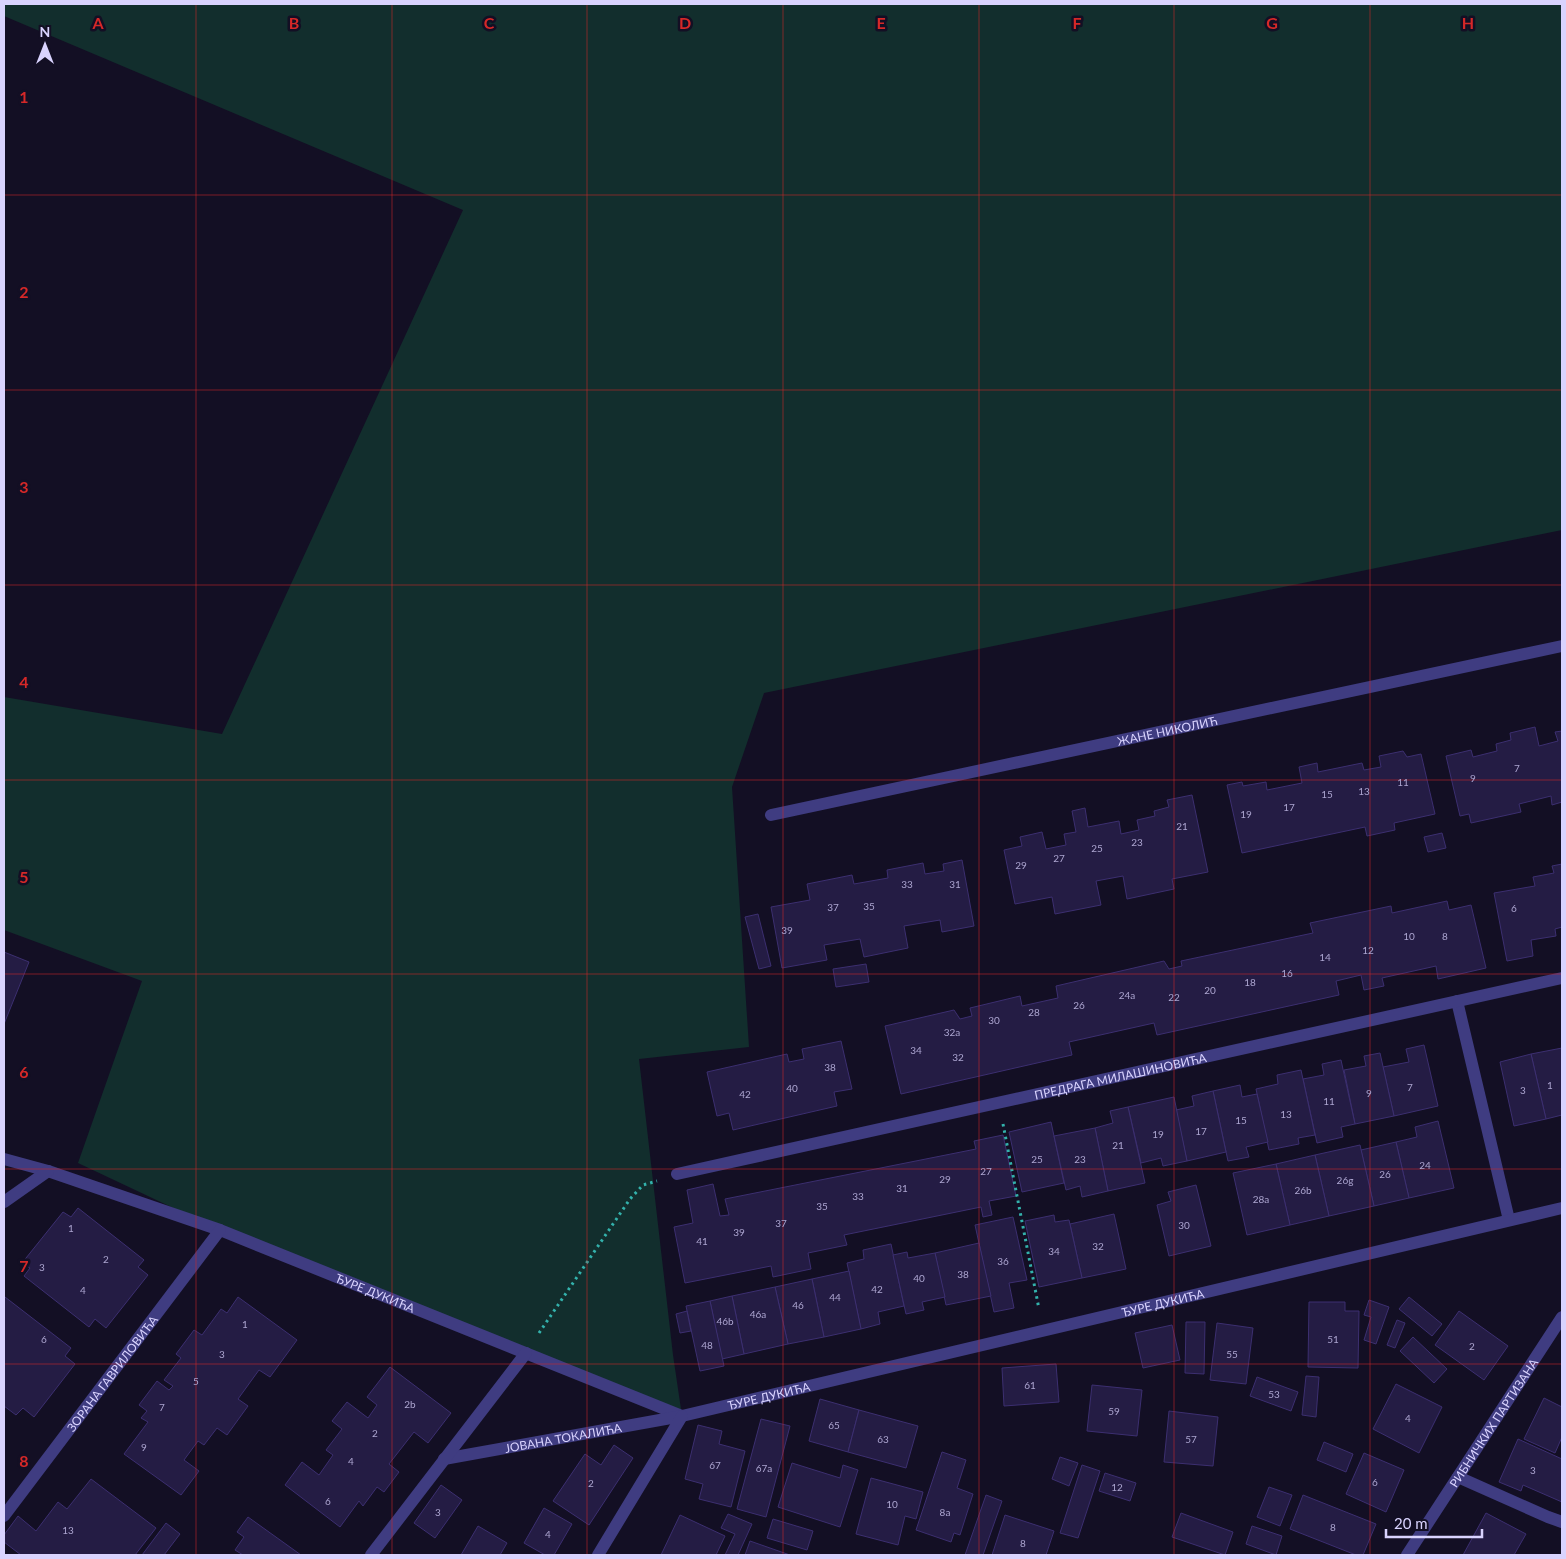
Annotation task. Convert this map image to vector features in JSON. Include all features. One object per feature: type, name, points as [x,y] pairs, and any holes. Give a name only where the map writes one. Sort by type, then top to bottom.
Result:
[{"type":"street","name":"ЖАНЕ НИКОЛИЋ","points":[[771,815],[1562,646]]},
{"type":"street","name":"ПРЕДРАГА МИЛАШИНОВИЋА","points":[[677,1174],[1562,978]]},
{"type":"street","points":[[1457,1001],[1509,1220]]},
{"type":"street","name":"ЂУРЕ ДУКИЋА","points":[[4,1159],[48,1171],[220,1230],[682,1416],[1562,1208]]},
{"type":"street","points":[[4,1202],[48,1171]]},
{"type":"street","name":"ЗОРАНА ГАВРИЛОВИЋА","points":[[4,1516],[220,1230]]},
{"type":"street","name":"РИБНИЧКИХ ПАРТИЗАНА","points":[[1407,1555],[1562,1317]]},
{"type":"street","points":[[371,1555],[526,1353]]},
{"type":"street","points":[[598,1555],[682,1416]]},
{"type":"street","name":"ЈОВАНА ТОКАЛИЋА","points":[[444,1459],[682,1416]]},
{"type":"street","points":[[1458,1477],[1548,1518],[1562,1522]]},
{"type":"path","points":[[999,1102],[1043,1330]]},
{"type":"path","points":[[526,1353],[630,1199],[643,1185],[677,1174]]},
{"type":"green space","points":[[4,4],[1562,4],[1562,530],[764,693],[732,787],[749,1047],[639,1059],[673,1355],[682,1416],[220,1230],[78,1163],[142,981],[4,930],[4,697],[222,734],[463,210],[4,16]]},
{"type":"building","points":[[1535,727],[1539,746],[1558,741],[1555,732],[1562,731],[1562,802],[1552,805],[1551,796],[1519,804],[1521,812],[1471,823],[1469,814],[1460,816],[1446,756],[1471,750],[1473,757],[1497,751],[1496,744],[1511,740],[1510,733]]},
{"type":"building","points":[[1403,751],[1407,757],[1421,754],[1435,814],[1394,823],[1395,830],[1367,836],[1365,827],[1242,853],[1227,785],[1242,782],[1243,786],[1266,782],[1267,790],[1302,783],[1299,767],[1317,763],[1318,772],[1362,763],[1364,770],[1381,767],[1379,756]]},
{"type":"building","points":[[1192,795],[1208,872],[1172,879],[1174,889],[1127,899],[1123,876],[1096,881],[1101,905],[1055,914],[1052,897],[1015,904],[1004,850],[1022,846],[1020,837],[1042,832],[1046,849],[1066,845],[1064,834],[1076,832],[1072,811],[1085,808],[1088,827],[1119,821],[1121,834],[1139,830],[1137,820],[1155,816],[1154,811],[1169,807],[1167,800]]},
{"type":"building","points":[[1442,833],[1446,848],[1428,852],[1424,837]]},
{"type":"building","points":[[962,860],[974,926],[942,932],[940,920],[904,926],[908,948],[864,957],[860,939],[824,945],[827,960],[782,968],[771,907],[810,900],[807,884],[852,875],[854,884],[888,878],[887,870],[923,863],[925,874],[944,871],[943,864]]},
{"type":"building","points":[[1562,864],[1562,927],[1555,929],[1556,936],[1531,940],[1533,956],[1507,961],[1494,893],[1535,886],[1533,877],[1554,873],[1552,866]]},
{"type":"building","points":[[1447,901],[1449,910],[1471,905],[1486,968],[1438,979],[1436,966],[1382,978],[1384,986],[1364,990],[1361,975],[1336,981],[1339,995],[1157,1035],[1154,1023],[1069,1042],[1072,1055],[901,1094],[885,1026],[954,1010],[960,1019],[972,1016],[970,1008],[1020,996],[1022,1006],[1058,998],[1056,986],[1164,961],[1169,969],[1182,966],[1181,961],[1313,933],[1310,923],[1391,906],[1392,913]]},
{"type":"building","points":[[758,914],[771,966],[759,969],[745,917]]},
{"type":"building","points":[[4,952],[29,962],[4,1024]]},
{"type":"building","points":[[866,964],[869,982],[836,987],[833,969]]},
{"type":"building","points":[[841,1041],[852,1089],[834,1092],[837,1106],[733,1130],[729,1113],[717,1116],[707,1072],[787,1054],[789,1062],[804,1059],[802,1049]]},
{"type":"building","points":[[1424,1045],[1438,1106],[1394,1116],[1383,1067],[1409,1062],[1406,1049]]},
{"type":"building","points":[[1562,1048],[1562,1115],[1546,1119],[1531,1054]]},
{"type":"building","points":[[1380,1053],[1394,1116],[1355,1124],[1344,1070],[1366,1066],[1364,1056]]},
{"type":"building","points":[[1531,1054],[1546,1119],[1514,1126],[1500,1062]]},
{"type":"building","points":[[1341,1060],[1355,1124],[1341,1127],[1343,1137],[1317,1143],[1303,1079],[1324,1075],[1322,1064]]},
{"type":"building","points":[[1301,1070],[1315,1135],[1298,1138],[1299,1144],[1269,1150],[1256,1089],[1278,1084],[1277,1075]]},
{"type":"building","points":[[1240,1085],[1242,1097],[1257,1094],[1268,1142],[1246,1147],[1249,1157],[1228,1161],[1213,1091]]},
{"type":"building","points":[[1213,1091],[1226,1152],[1187,1161],[1176,1110],[1194,1106],[1192,1096]]},
{"type":"building","points":[[1174,1097],[1187,1161],[1163,1166],[1161,1158],[1141,1163],[1128,1107]]},
{"type":"building","points":[[1128,1107],[1145,1183],[1108,1191],[1095,1128],[1113,1123],[1110,1111]]},
{"type":"building","points":[[1438,1121],[1454,1188],[1409,1198],[1396,1142],[1417,1137],[1415,1127]]},
{"type":"building","points":[[1051,1122],[1064,1183],[1022,1192],[1009,1132]]},
{"type":"building","points":[[1095,1128],[1108,1191],[1082,1197],[1080,1186],[1066,1190],[1054,1136]]},
{"type":"building","points":[[1003,1135],[1016,1196],[989,1201],[992,1215],[983,1217],[981,1207],[844,1235],[847,1245],[808,1253],[811,1269],[773,1277],[771,1266],[685,1283],[674,1227],[693,1223],[687,1190],[713,1184],[720,1216],[729,1215],[725,1199],[976,1149],[974,1141]]},
{"type":"building","points":[[1396,1142],[1409,1198],[1374,1206],[1361,1150]]},
{"type":"building","points":[[1360,1145],[1374,1206],[1329,1216],[1315,1155]]},
{"type":"building","points":[[1315,1155],[1329,1216],[1290,1225],[1276,1164]]},
{"type":"building","points":[[1276,1164],[1290,1225],[1247,1235],[1233,1173]]},
{"type":"building","points":[[1196,1185],[1211,1246],[1169,1256],[1157,1205],[1171,1201],[1168,1192]]},
{"type":"building","points":[[78,1208],[144,1260],[138,1267],[148,1275],[106,1328],[95,1319],[89,1327],[24,1276],[30,1268],[22,1263],[63,1212],[71,1217]]},
{"type":"building","points":[[1114,1214],[1126,1269],[1082,1278],[1070,1224]]},
{"type":"building","points":[[1054,1215],[1055,1222],[1069,1220],[1082,1278],[1039,1287],[1025,1221]]},
{"type":"building","points":[[1013,1217],[1027,1280],[1009,1283],[1014,1308],[994,1312],[975,1225]]},
{"type":"building","points":[[979,1243],[991,1296],[946,1305],[935,1253]]},
{"type":"building","points":[[891,1244],[904,1306],[878,1312],[880,1324],[861,1329],[847,1263],[864,1259],[863,1250]]},
{"type":"building","points":[[907,1252],[908,1258],[935,1253],[945,1297],[922,1302],[924,1310],[906,1314],[893,1255]]},
{"type":"building","points":[[849,1271],[861,1329],[824,1337],[812,1279]]},
{"type":"building","points":[[812,1279],[824,1337],[788,1344],[775,1287]]},
{"type":"building","points":[[775,1287],[788,1344],[744,1354],[732,1296]]},
{"type":"building","points":[[732,1296],[744,1354],[722,1359],[710,1301]]},
{"type":"building","points":[[5,1297],[71,1348],[65,1356],[75,1364],[34,1417],[23,1408],[16,1415],[4,1406]]},
{"type":"building","points":[[238,1297],[297,1340],[270,1377],[259,1370],[238,1399],[248,1406],[227,1435],[217,1428],[204,1445],[198,1441],[184,1460],[199,1471],[181,1495],[124,1454],[148,1422],[141,1418],[147,1411],[139,1405],[157,1381],[169,1390],[173,1386],[164,1380],[181,1358],[176,1354],[194,1330],[202,1335],[221,1309],[227,1313]]},
{"type":"building","points":[[1409,1297],[1442,1324],[1432,1336],[1399,1309]]},
{"type":"building","points":[[1369,1300],[1389,1307],[1376,1344],[1364,1340],[1371,1317],[1364,1315]]},
{"type":"building","points":[[710,1301],[724,1366],[700,1371],[686,1306]]},
{"type":"building","points":[[1309,1302],[1345,1302],[1345,1311],[1359,1311],[1358,1368],[1308,1367]]},
{"type":"building","points":[[687,1311],[691,1331],[680,1333],[676,1314]]},
{"type":"building","points":[[1459,1311],[1508,1346],[1484,1380],[1435,1345]]},
{"type":"building","points":[[1397,1320],[1405,1323],[1395,1348],[1387,1345]]},
{"type":"building","points":[[1186,1322],[1205,1322],[1204,1374],[1185,1373]]},
{"type":"building","points":[[1217,1323],[1253,1328],[1246,1384],[1210,1380]]},
{"type":"building","points":[[1172,1325],[1180,1360],[1143,1368],[1135,1333]]},
{"type":"building","points":[[1413,1337],[1447,1369],[1434,1383],[1400,1351]]},
{"type":"building","points":[[1056,1364],[1059,1402],[1004,1406],[1002,1368]]},
{"type":"building","points":[[390,1367],[451,1413],[428,1443],[414,1432],[389,1464],[399,1472],[384,1492],[377,1487],[363,1506],[359,1501],[340,1527],[285,1485],[302,1462],[319,1475],[333,1455],[326,1450],[342,1429],[332,1421],[347,1402],[368,1418],[377,1405],[367,1397]]},
{"type":"building","points":[[1306,1376],[1319,1377],[1316,1417],[1302,1415]]},
{"type":"building","points":[[1257,1377],[1298,1392],[1291,1411],[1250,1396]]},
{"type":"building","points":[[1396,1384],[1442,1407],[1419,1453],[1373,1429]]},
{"type":"building","points":[[1092,1385],[1142,1390],[1137,1436],[1087,1431]]},
{"type":"building","points":[[1544,1398],[1562,1407],[1562,1437],[1555,1453],[1524,1439]]},
{"type":"building","points":[[820,1399],[859,1410],[848,1452],[809,1441]]},
{"type":"building","points":[[859,1410],[918,1426],[906,1468],[848,1452]]},
{"type":"building","points":[[1169,1411],[1218,1417],[1213,1466],[1164,1462]]},
{"type":"building","points":[[761,1419],[790,1426],[766,1517],[737,1509]]},
{"type":"building","points":[[698,1425],[722,1431],[719,1444],[745,1451],[731,1507],[699,1499],[703,1484],[685,1479]]},
{"type":"building","points":[[1518,1439],[1562,1459],[1562,1502],[1523,1485],[1521,1491],[1499,1482]]},
{"type":"building","points":[[1324,1442],[1353,1454],[1346,1472],[1317,1460]]},
{"type":"building","points":[[614,1445],[633,1458],[589,1525],[553,1501],[585,1454],[601,1465]]},
{"type":"building","points":[[942,1452],[966,1460],[957,1488],[973,1494],[960,1535],[954,1533],[951,1542],[916,1530]]},
{"type":"building","points":[[1364,1453],[1404,1470],[1386,1512],[1346,1494]]},
{"type":"building","points":[[1060,1457],[1078,1463],[1069,1486],[1052,1479]]},
{"type":"building","points":[[792,1463],[840,1478],[843,1465],[858,1470],[840,1527],[778,1507]]},
{"type":"building","points":[[1082,1465],[1100,1471],[1078,1538],[1060,1533]]},
{"type":"building","points":[[1105,1473],[1136,1483],[1130,1501],[1099,1491]]},
{"type":"building","points":[[871,1478],[923,1492],[916,1519],[905,1516],[898,1545],[856,1534]]},
{"type":"building","points":[[91,1479],[156,1528],[135,1555],[21,1555],[4,1542],[4,1535],[18,1516],[36,1531],[58,1502],[67,1509]]},
{"type":"building","points":[[441,1485],[462,1500],[435,1538],[414,1523]]},
{"type":"building","points":[[1269,1487],[1292,1495],[1280,1526],[1257,1517]]},
{"type":"building","points":[[986,1495],[1002,1501],[983,1555],[965,1555]]},
{"type":"building","points":[[1303,1495],[1376,1524],[1363,1555],[1356,1555],[1290,1529]]},
{"type":"building","points":[[544,1508],[572,1524],[554,1555],[545,1555],[524,1543]]},
{"type":"building","points":[[1181,1513],[1233,1532],[1225,1555],[1172,1537]]},
{"type":"building","points":[[1486,1513],[1526,1534],[1514,1555],[1463,1555]]},
{"type":"building","points":[[728,1514],[752,1524],[738,1555],[725,1555],[735,1534],[721,1528]]},
{"type":"building","points":[[680,1515],[725,1536],[716,1555],[661,1555]]},
{"type":"building","points":[[1005,1515],[1054,1531],[1046,1555],[992,1555]]},
{"type":"building","points":[[248,1517],[301,1555],[243,1555],[235,1550],[244,1537],[237,1532]]},
{"type":"building","points":[[773,1519],[813,1531],[807,1550],[767,1538]]},
{"type":"building","points":[[166,1523],[180,1534],[164,1555],[142,1555]]},
{"type":"building","points":[[478,1526],[507,1543],[500,1555],[461,1555]]},
{"type":"building","points":[[1252,1526],[1282,1536],[1276,1555],[1246,1544]]},
{"type":"building","points":[[750,1541],[790,1555],[745,1555]]}]
